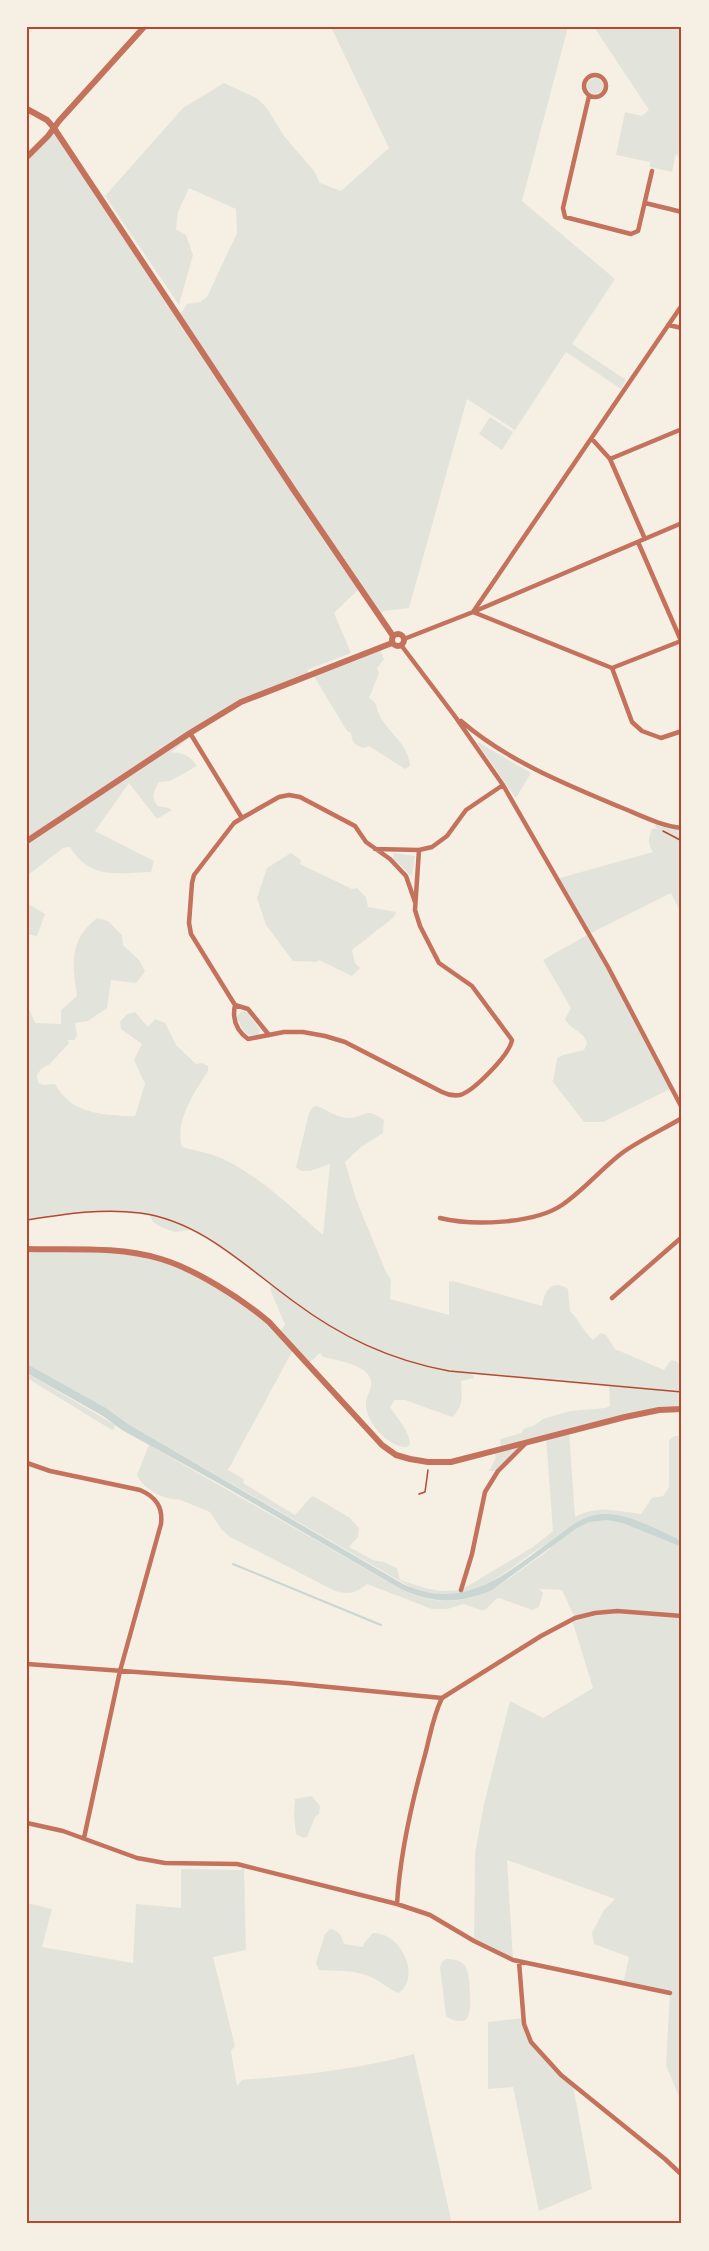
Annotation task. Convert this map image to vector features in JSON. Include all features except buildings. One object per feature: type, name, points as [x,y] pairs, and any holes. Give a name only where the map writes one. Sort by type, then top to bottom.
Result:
[{"type":"street","points":[[27,157],[55,130],[144,27]]},
{"type":"street","points":[[591,75],[602,77],[606,87],[603,94],[597,97],[590,96],[585,90],[586,80],[591,75]]},
{"type":"street","points":[[590,96],[563,208],[565,217],[631,234],[638,231],[652,171]]},
{"type":"street","points":[[27,109],[47,120],[55,130],[396,646],[682,523]]},
{"type":"street","points":[[645,203],[682,212]]},
{"type":"street","points":[[473,612],[682,305]]},
{"type":"street","points":[[668,325],[682,328]]},
{"type":"street","points":[[610,459],[682,429]]},
{"type":"street","points":[[592,440],[610,459],[645,538]]},
{"type":"street","points":[[473,612],[612,668],[682,642],[638,542]]},
{"type":"street","points":[[27,841],[241,702],[393,639],[399,634],[402,642],[503,785],[608,967],[682,1108]]},
{"type":"street","points":[[612,668],[632,722],[636,727],[648,734],[666,738],[682,731]]},
{"type":"street","points":[[454,715],[501,749],[571,786],[646,818],[682,828]]},
{"type":"street","points":[[190,733],[242,818]]},
{"type":"street","points":[[375,849],[419,850],[432,847],[443,840],[463,813],[503,785]]},
{"type":"street","points":[[415,902],[406,876],[390,859],[362,838],[355,826],[294,795],[279,797],[234,823],[196,873],[192,883],[189,923],[191,934],[235,1005],[234,1020],[244,1037],[252,1040],[268,1035],[294,1032],[325,1036],[345,1042],[449,1095],[470,1091],[509,1051],[512,1040],[468,981],[439,963],[435,958],[415,910],[419,850]]},
{"type":"street","points":[[235,1005],[248,1009],[268,1035]]},
{"type":"street","points":[[440,1218],[460,1223],[486,1223],[549,1212],[569,1199],[629,1149],[682,1118]]},
{"type":"street","points":[[612,1298],[682,1237]]},
{"type":"street","points":[[27,1249],[136,1254],[163,1259],[210,1282],[269,1322],[382,1445],[402,1457],[428,1462],[451,1462],[659,1410],[682,1409]]},
{"type":"street","points":[[461,1590],[472,1554],[485,1492],[498,1471],[527,1442]]},
{"type":"street","points":[[27,1463],[140,1490],[153,1496],[161,1509],[161,1524],[120,1671],[84,1838]]},
{"type":"street","points":[[397,1904],[399,1866],[407,1823],[437,1707],[442,1698],[541,1636],[575,1618],[618,1611],[682,1616]]},
{"type":"street","points":[[27,1664],[288,1683],[442,1698]]},
{"type":"street","points":[[27,1823],[84,1838],[152,1862],[237,1864],[397,1904],[430,1915],[496,1953],[519,1962],[670,1993]]},
{"type":"street","points":[[519,1962],[524,2024],[531,2043],[561,2075],[682,2175]]},
{"type":"path","points":[[27,1220],[105,1211],[141,1213],[178,1224],[206,1238],[244,1263],[316,1318],[384,1354],[420,1365],[450,1371],[682,1392]]},
{"type":"path","points":[[419,1494],[425,1492],[428,1462]]},
{"type":"shaded area","points":[[331,27],[568,27],[522,201],[615,279],[572,344],[626,380],[621,389],[566,352],[515,430],[467,399],[409,608],[384,611],[378,614],[360,588],[334,613],[351,653],[307,670],[309,674],[241,702],[190,732],[192,736],[170,753],[185,755],[197,766],[170,781],[159,782],[154,794],[154,800],[158,806],[172,810],[157,819],[129,783],[95,831],[154,861],[151,872],[116,873],[96,870],[78,858],[70,847],[63,848],[27,876],[27,157],[54,128],[176,314],[182,312],[187,304],[200,302],[207,297],[237,233],[236,209],[189,188],[178,212],[176,229],[186,235],[193,255],[179,305],[105,196],[183,108],[224,83],[258,99],[266,107],[284,136],[314,171],[320,183],[341,191],[389,148]]},
{"type":"shaded area","points":[[594,27],[682,27],[682,163],[676,153],[672,172],[650,167],[650,162],[616,155],[625,112],[642,116],[649,110]]},
{"type":"shaded area","points":[[595,78],[603,86],[595,94],[587,86]]},
{"type":"shaded area","points":[[490,417],[513,432],[502,450],[479,434]]},
{"type":"shaded area","points":[[379,648],[384,659],[377,668],[379,673],[369,698],[374,702],[385,724],[403,746],[410,766],[405,769],[369,746],[364,748],[354,743],[351,733],[347,731],[312,673]]},
{"type":"shaded area","points":[[478,742],[531,773],[516,798],[478,744]]},
{"type":"shaded area","points":[[657,822],[682,828],[682,915],[671,893],[589,934],[556,879],[653,852],[649,837],[653,828],[657,829],[655,826]]},
{"type":"shaded area","points":[[291,853],[301,860],[300,864],[352,889],[357,888],[366,897],[368,907],[396,912],[394,917],[352,950],[355,963],[360,968],[352,976],[319,960],[317,962],[293,961],[266,925],[257,898],[267,868]]},
{"type":"shaded area","points":[[394,853],[415,856],[412,875],[393,858]]},
{"type":"shaded area","points":[[27,903],[45,914],[37,936],[27,934]]},
{"type":"shaded area","points":[[97,918],[108,921],[122,935],[123,945],[139,960],[145,971],[136,983],[111,980],[107,1008],[88,1021],[75,1023],[77,1036],[74,1040],[68,1040],[69,1043],[50,1064],[41,1069],[37,1075],[38,1083],[55,1084],[66,1098],[86,1110],[111,1115],[135,1116],[145,1084],[134,1060],[142,1044],[121,1029],[120,1022],[127,1014],[135,1012],[148,1027],[155,1019],[165,1023],[176,1045],[196,1064],[202,1063],[208,1066],[208,1071],[183,1118],[180,1138],[182,1147],[213,1155],[237,1166],[276,1194],[323,1235],[330,1164],[310,1171],[301,1171],[296,1167],[309,1113],[313,1107],[317,1106],[345,1118],[365,1113],[377,1116],[384,1120],[383,1133],[361,1147],[345,1162],[356,1199],[391,1280],[390,1299],[449,1315],[449,1282],[453,1281],[542,1306],[549,1288],[562,1286],[568,1289],[570,1311],[593,1340],[601,1333],[606,1335],[615,1349],[664,1370],[671,1360],[676,1361],[682,1367],[682,1409],[667,1409],[569,1431],[575,1517],[600,1510],[641,1514],[652,1498],[663,1496],[669,1487],[669,1441],[674,1436],[682,1436],[682,2104],[666,2065],[670,1993],[623,1984],[629,1957],[594,1944],[592,1933],[604,1910],[615,1899],[507,1860],[513,1960],[474,1941],[475,1853],[484,1804],[510,1701],[543,1718],[593,1688],[572,1620],[575,1618],[562,1590],[539,1589],[543,1593],[539,1607],[532,1610],[499,1598],[485,1610],[464,1604],[447,1609],[432,1609],[367,1584],[352,1592],[335,1591],[230,1537],[221,1529],[210,1512],[178,1499],[167,1498],[155,1493],[144,1485],[137,1475],[149,1445],[401,1589],[424,1598],[444,1601],[480,1594],[497,1586],[550,1549],[548,1543],[487,1584],[472,1590],[455,1594],[436,1594],[414,1589],[27,1364],[27,1249],[120,1252],[163,1259],[234,1296],[279,1333],[285,1325],[270,1289],[272,1285],[192,1230],[175,1232],[153,1222],[150,1215],[120,1211],[57,1215],[27,1220],[27,1004],[35,1023],[61,1024],[61,1010],[77,996],[74,973],[75,953],[81,935]],"holes":[[[293,1350],[307,1365],[320,1353],[323,1357],[348,1363],[366,1372],[371,1380],[366,1409],[373,1425],[393,1443],[407,1447],[410,1444],[409,1438],[390,1407],[395,1400],[405,1400],[452,1417],[459,1409],[462,1396],[461,1381],[474,1378],[472,1373],[609,1386],[610,1406],[570,1411],[543,1419],[523,1429],[522,1433],[500,1439],[501,1449],[494,1451],[496,1458],[489,1471],[498,1471],[527,1442],[546,1437],[553,1531],[533,1547],[461,1590],[440,1591],[400,1580],[397,1568],[373,1560],[349,1547],[358,1537],[359,1528],[350,1518],[313,1496],[295,1515],[243,1483],[244,1479],[228,1470]]]},
{"type":"shaded area","points":[[589,934],[672,1088],[603,1122],[584,1122],[553,1082],[557,1058],[584,1050],[587,1043],[585,1038],[565,1019],[571,1008],[543,960]]},
{"type":"shaded area","points":[[242,1011],[248,1012],[260,1030],[255,1037],[246,1034],[236,1017]]},
{"type":"shaded area","points":[[27,1364],[106,1408],[128,1424],[403,1584],[426,1592],[446,1594],[484,1585],[502,1576],[574,1524],[595,1515],[617,1515],[640,1522],[682,1541],[682,1547],[623,1523],[607,1520],[589,1522],[577,1528],[492,1590],[480,1595],[458,1600],[435,1600],[413,1594],[122,1430],[103,1416],[27,1373]]},
{"type":"shaded area","points":[[27,1373],[115,1425],[114,1429],[112,1430],[27,1378]]},
{"type":"shaded area","points":[[312,1796],[320,1806],[319,1814],[315,1817],[307,1837],[303,1838],[296,1834],[295,1799]]},
{"type":"shaded area","points":[[244,1867],[246,1950],[213,1957],[235,2046],[231,2051],[237,2086],[242,2080],[349,2068],[414,2054],[452,2224],[27,2224],[27,1903],[52,1909],[42,1947],[133,1963],[136,1904],[181,1908],[181,1869],[241,1870]]},
{"type":"shaded area","points":[[330,1929],[340,1934],[344,1944],[363,1947],[373,1933],[392,1939],[405,1956],[408,1966],[406,1985],[399,1993],[361,1973],[319,1970],[316,1963],[325,1934]]},
{"type":"shaded area","points":[[446,1959],[459,1961],[468,1973],[470,2006],[466,2020],[456,2021],[446,2016],[440,1967]]},
{"type":"shaded area","points":[[523,2018],[531,2042],[573,2085],[592,2189],[539,2211],[513,2087],[488,2089],[488,2022]]},
{"type":"waterway","points":[[233,1564],[381,1625]]}]
